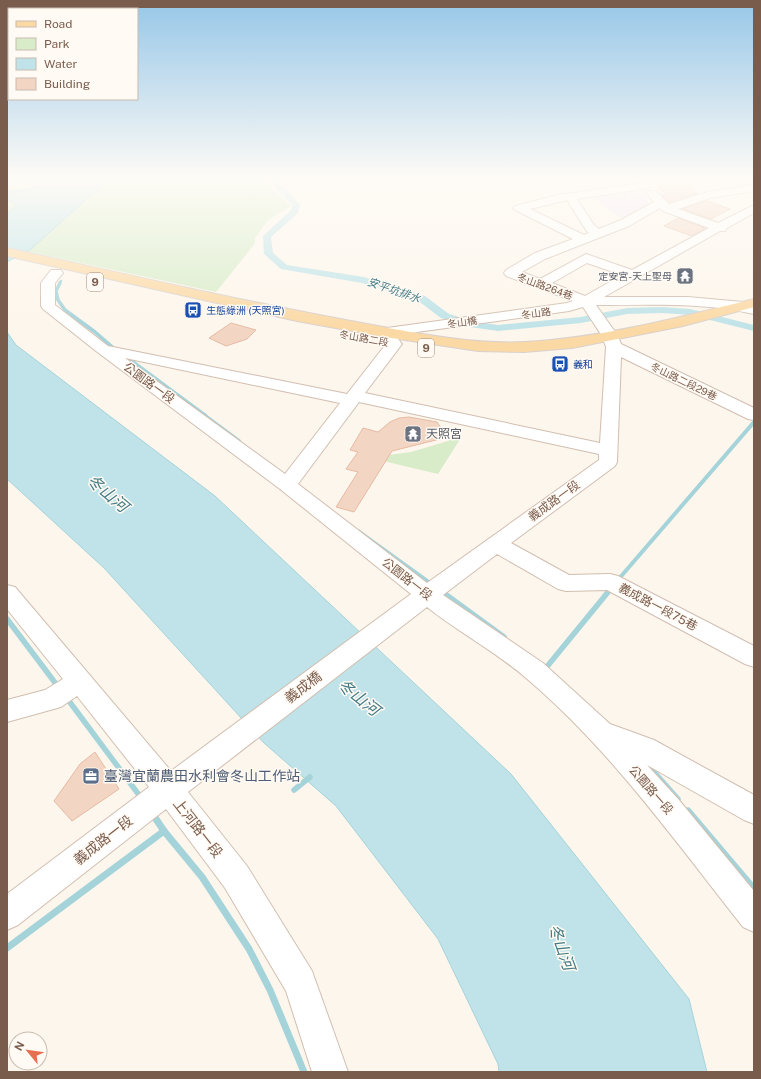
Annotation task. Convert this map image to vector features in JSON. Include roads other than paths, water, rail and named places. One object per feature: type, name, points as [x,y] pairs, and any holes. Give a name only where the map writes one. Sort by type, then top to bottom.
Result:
[{"type":"main road","name":"9","points":[[7,252],[45,267]]},
{"type":"main road","name":"9","points":[[7,262],[45,267]]},
{"type":"main road","name":"冬山路二段","points":[[45,267],[241,314],[389,338],[478,346],[524,347],[572,343],[609,337],[721,312],[749,311]]},
{"type":"main road","name":"冬山路二段","points":[[609,337],[698,330],[749,311]]},
{"type":"street","points":[[565,230],[583,239],[605,230]]},
{"type":"street","points":[[594,230],[598,233]]},
{"type":"street","name":"冬山路","points":[[484,319],[569,308],[590,307],[634,275],[717,230]]},
{"type":"street","name":"冬山路264巷","points":[[583,239],[540,256],[511,274],[541,284],[590,307]]},
{"type":"street","points":[[541,284],[586,258],[634,275]]},
{"type":"street","name":"公園路一段","points":[[45,267],[48,283],[48,306],[101,348],[287,485],[427,593],[439,604],[534,670],[601,732],[669,810],[754,916]]},
{"type":"street","points":[[609,337],[590,307],[682,301],[749,311]]},
{"type":"street","name":"冬山橋","points":[[389,338],[441,325],[484,319]]},
{"type":"street","name":"冬山路二段29巷","points":[[609,337],[754,415]]},
{"type":"street","name":"義成路一段","points":[[407,608],[608,462],[609,337]]},
{"type":"street","points":[[287,485],[352,398],[389,338]]},
{"type":"street","points":[[101,348],[608,450]]},
{"type":"street","name":"義成路一段75巷","points":[[495,544],[566,583],[610,582],[754,657]]},
{"type":"street","name":"上河路一段","points":[[7,593],[168,789],[236,877],[300,983],[330,1072]]},
{"type":"street","name":"義成橋","points":[[198,766],[407,608]]},
{"type":"street","points":[[7,711],[52,699],[79,681]]},
{"type":"street","points":[[601,732],[644,749],[754,810]]},
{"type":"street","name":"義成路一段","points":[[7,914],[198,766]]},
{"type":"water","points":[[7,230],[52,230],[31,249],[7,262]]},
{"type":"water","name":"冬山河","points":[[7,332],[16,345],[215,496],[511,774],[689,999],[707,1072],[499,1072],[498,1064],[438,939],[336,806],[264,743],[104,568],[7,479]]},
{"type":"waterway","name":"安平坑排水","points":[[273,230],[267,236],[269,254],[284,267],[364,280],[421,298],[445,316],[470,324],[498,328],[581,320],[627,311],[662,310],[690,312],[754,328]]},
{"type":"waterway","points":[[60,283],[56,291],[58,300],[65,310],[95,332],[117,351]]},
{"type":"waterway","points":[[125,356],[206,416]]},
{"type":"waterway","points":[[204,415],[239,441]]},
{"type":"waterway","points":[[617,581],[754,422]]},
{"type":"waterway","points":[[358,531],[433,585]]},
{"type":"waterway","points":[[545,669],[613,586]]},
{"type":"waterway","points":[[441,591],[504,637]]},
{"type":"waterway","points":[[7,619],[59,688]]},
{"type":"waterway","points":[[66,697],[142,799]]},
{"type":"waterway","points":[[646,763],[678,799]]},
{"type":"waterway","points":[[294,790],[310,777]]},
{"type":"waterway","points":[[688,811],[754,889]]},
{"type":"waterway","points":[[152,813],[164,831]]},
{"type":"waterway","points":[[7,948],[164,831]]},
{"type":"waterway","points":[[164,831],[202,877],[249,949],[270,990],[304,1072]]},
{"type":"place","name":"定安宮-天上聖母","points":[[685,276]]},
{"type":"place","name":"生態綠洲 (天照宮)","points":[[193,310]]},
{"type":"place","name":"義和","points":[[560,364]]},
{"type":"place","name":"天照宮","points":[[413,434]]},
{"type":"place","name":"臺灣宜蘭農田水利會冬山工作站","points":[[91,776]]}]
